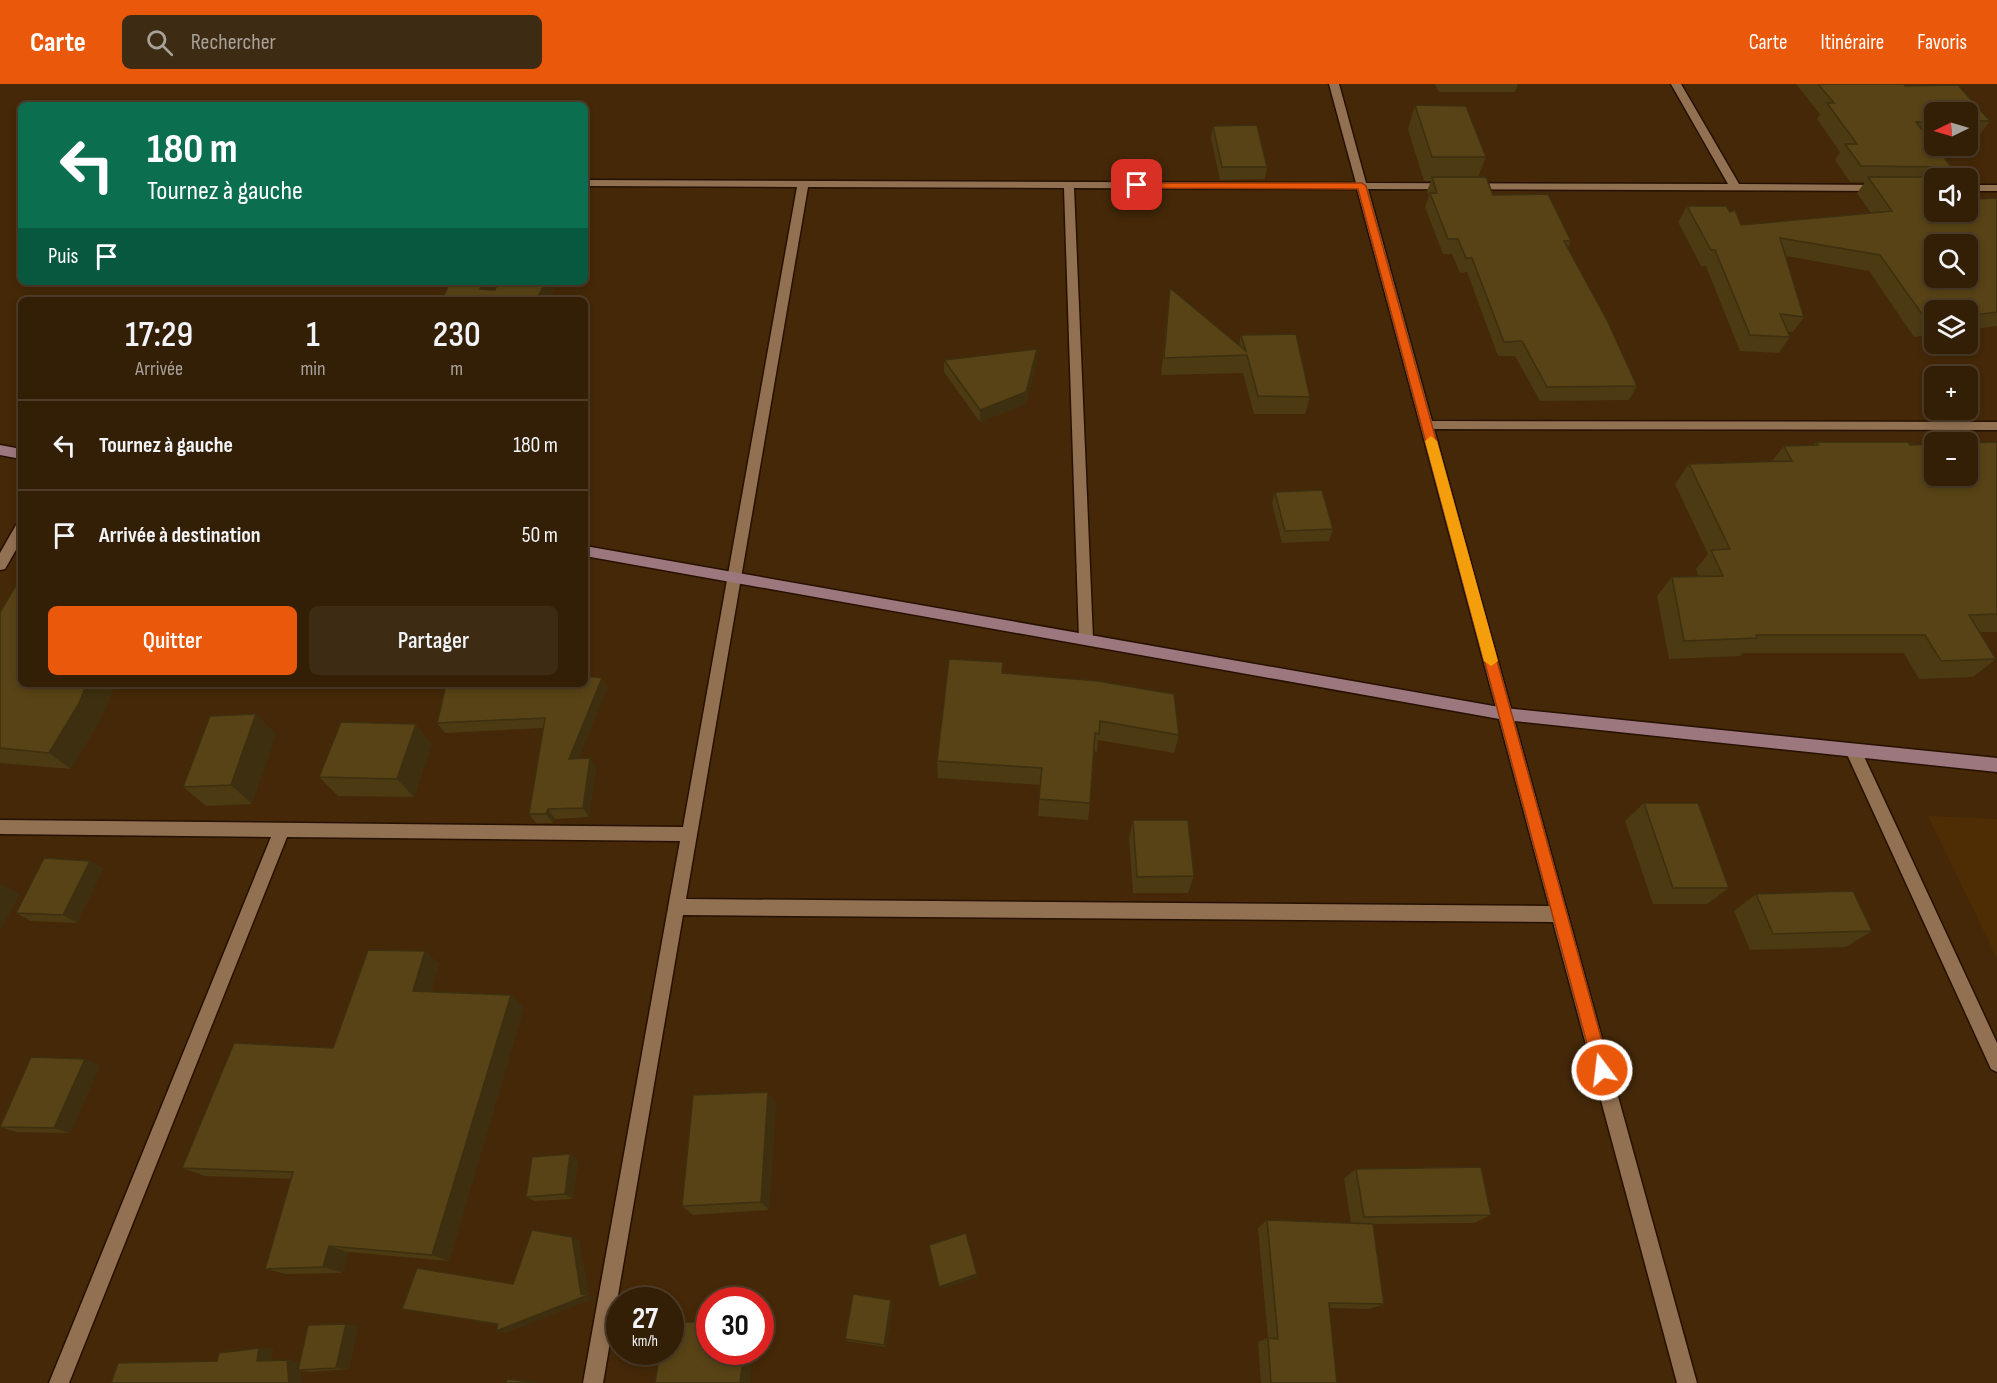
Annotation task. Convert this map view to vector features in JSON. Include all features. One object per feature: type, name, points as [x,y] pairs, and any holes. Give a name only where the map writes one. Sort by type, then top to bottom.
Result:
[{"type":"main road","points":[[0,450],[18,453]]},
{"type":"main road","points":[[588,552],[1505,714],[1997,765]]},
{"type":"street","points":[[1334,84],[1687,1383]]},
{"type":"street","points":[[1676,84],[1735,187]]},
{"type":"street","points":[[588,183],[1888,188]]},
{"type":"street","points":[[593,1383],[803,184]]},
{"type":"street","points":[[1069,185],[1086,639]]},
{"type":"street","points":[[1978,188],[1997,188]]},
{"type":"street","points":[[1427,425],[1997,426]]},
{"type":"street","points":[[0,564],[18,534]]},
{"type":"street","points":[[1853,750],[1997,1063]]},
{"type":"street","points":[[0,827],[689,834]]},
{"type":"street","points":[[59,1383],[282,829]]},
{"type":"street","points":[[676,907],[1560,914]]},
{"type":"shaded area","points":[[1928,816],[1997,819],[1997,958]]},
{"type":"building","points":[[1818,84],[1958,85],[1973,102],[1924,102],[1924,122],[1916,122],[1924,132],[1924,156],[1943,156],[1952,168],[1861,166],[1845,144],[1857,144],[1827,103],[1834,103]]},
{"type":"building","points":[[1415,105],[1466,106],[1486,157],[1432,157]]},
{"type":"building","points":[[1978,108],[1990,121],[1978,121]]},
{"type":"building","points":[[1257,125],[1267,167],[1222,167],[1213,126]]},
{"type":"building","points":[[1432,177],[1486,177],[1493,195],[1548,194],[1571,241],[1564,241],[1608,322],[1637,386],[1547,387],[1522,341],[1504,342],[1472,258],[1466,258],[1458,239],[1448,239],[1430,193],[1437,193]]},
{"type":"building","points":[[1868,177],[1924,177],[1924,222],[1978,222],[1978,199],[1997,198],[1997,312],[1978,315],[1978,300],[1924,300],[1924,317],[1880,255],[1780,238],[1804,317],[1780,314],[1790,337],[1750,335],[1715,250],[1711,250],[1687,206],[1726,206],[1730,212],[1735,210],[1741,225],[1892,211]]},
{"type":"building","points":[[449,285],[481,285],[480,289],[495,290],[497,285],[544,285],[538,297],[443,297]]},
{"type":"building","points":[[1170,288],[1246,351],[1241,335],[1296,334],[1310,397],[1258,396],[1247,355],[1164,358]]},
{"type":"building","points":[[1037,349],[1026,392],[980,410],[944,360]]},
{"type":"building","points":[[1816,442],[1908,442],[1910,445],[1924,444],[1924,486],[1978,486],[1978,443],[1997,442],[1997,614],[1969,615],[1996,659],[1941,661],[1925,635],[1756,635],[1757,638],[1684,641],[1672,577],[1723,576],[1711,550],[1730,549],[1689,464],[1792,461],[1784,446],[1818,445]]},
{"type":"building","points":[[1322,490],[1333,529],[1285,531],[1275,492]]},
{"type":"building","points":[[18,582],[18,687],[86,687],[78,705],[49,753],[0,748],[0,612]]},
{"type":"building","points":[[949,659],[1003,662],[1002,673],[1098,681],[1174,694],[1179,735],[1100,721],[1099,734],[1095,733],[1090,803],[1039,799],[1042,768],[937,761]]},
{"type":"building","points":[[588,676],[602,678],[569,759],[590,758],[583,808],[548,809],[546,814],[529,814],[545,718],[437,723],[446,687],[588,687]]},
{"type":"building","points":[[256,714],[231,785],[183,787],[210,716]]},
{"type":"building","points":[[341,722],[416,724],[397,779],[319,777]]},
{"type":"building","points":[[1644,803],[1698,803],[1729,888],[1673,888]]},
{"type":"building","points":[[1133,820],[1188,820],[1194,876],[1137,877]]},
{"type":"building","points":[[44,858],[90,861],[63,915],[16,913]]},
{"type":"building","points":[[1853,891],[1872,931],[1773,934],[1756,894]]},
{"type":"building","points":[[368,950],[425,951],[413,991],[511,995],[432,1255],[329,1246],[323,1267],[265,1269],[293,1172],[182,1168],[234,1043],[333,1048]]},
{"type":"building","points":[[31,1057],[85,1059],[54,1128],[0,1127]]},
{"type":"building","points":[[768,1092],[761,1202],[682,1206],[693,1095]]},
{"type":"building","points":[[570,1154],[565,1194],[526,1197],[532,1157]]},
{"type":"building","points":[[1481,1167],[1491,1215],[1364,1217],[1356,1169]]},
{"type":"building","points":[[1267,1220],[1373,1224],[1384,1304],[1329,1303],[1337,1383],[1271,1383],[1268,1338],[1278,1339]]},
{"type":"building","points":[[532,1230],[572,1237],[581,1294],[588,1295],[496,1331],[498,1324],[402,1309],[417,1268],[513,1284]]},
{"type":"building","points":[[966,1233],[977,1274],[939,1287],[929,1245]]},
{"type":"building","points":[[853,1294],[891,1300],[884,1345],[845,1339]]},
{"type":"building","points":[[684,1322],[696,1322],[696,1365],[742,1365],[740,1383],[655,1383],[658,1365],[684,1365]]},
{"type":"building","points":[[346,1324],[336,1368],[298,1370],[308,1325]]},
{"type":"building","points":[[259,1348],[257,1361],[287,1360],[289,1383],[111,1383],[118,1363],[217,1361],[219,1353]]},
{"type":"building","points":[[507,1379],[538,1383],[506,1383]]},
{"type":"slow traffic","points":[[1431,441],[1491,661]]},
{"type":"route","points":[[1137,185],[1362,186],[1602,1070]]}]
